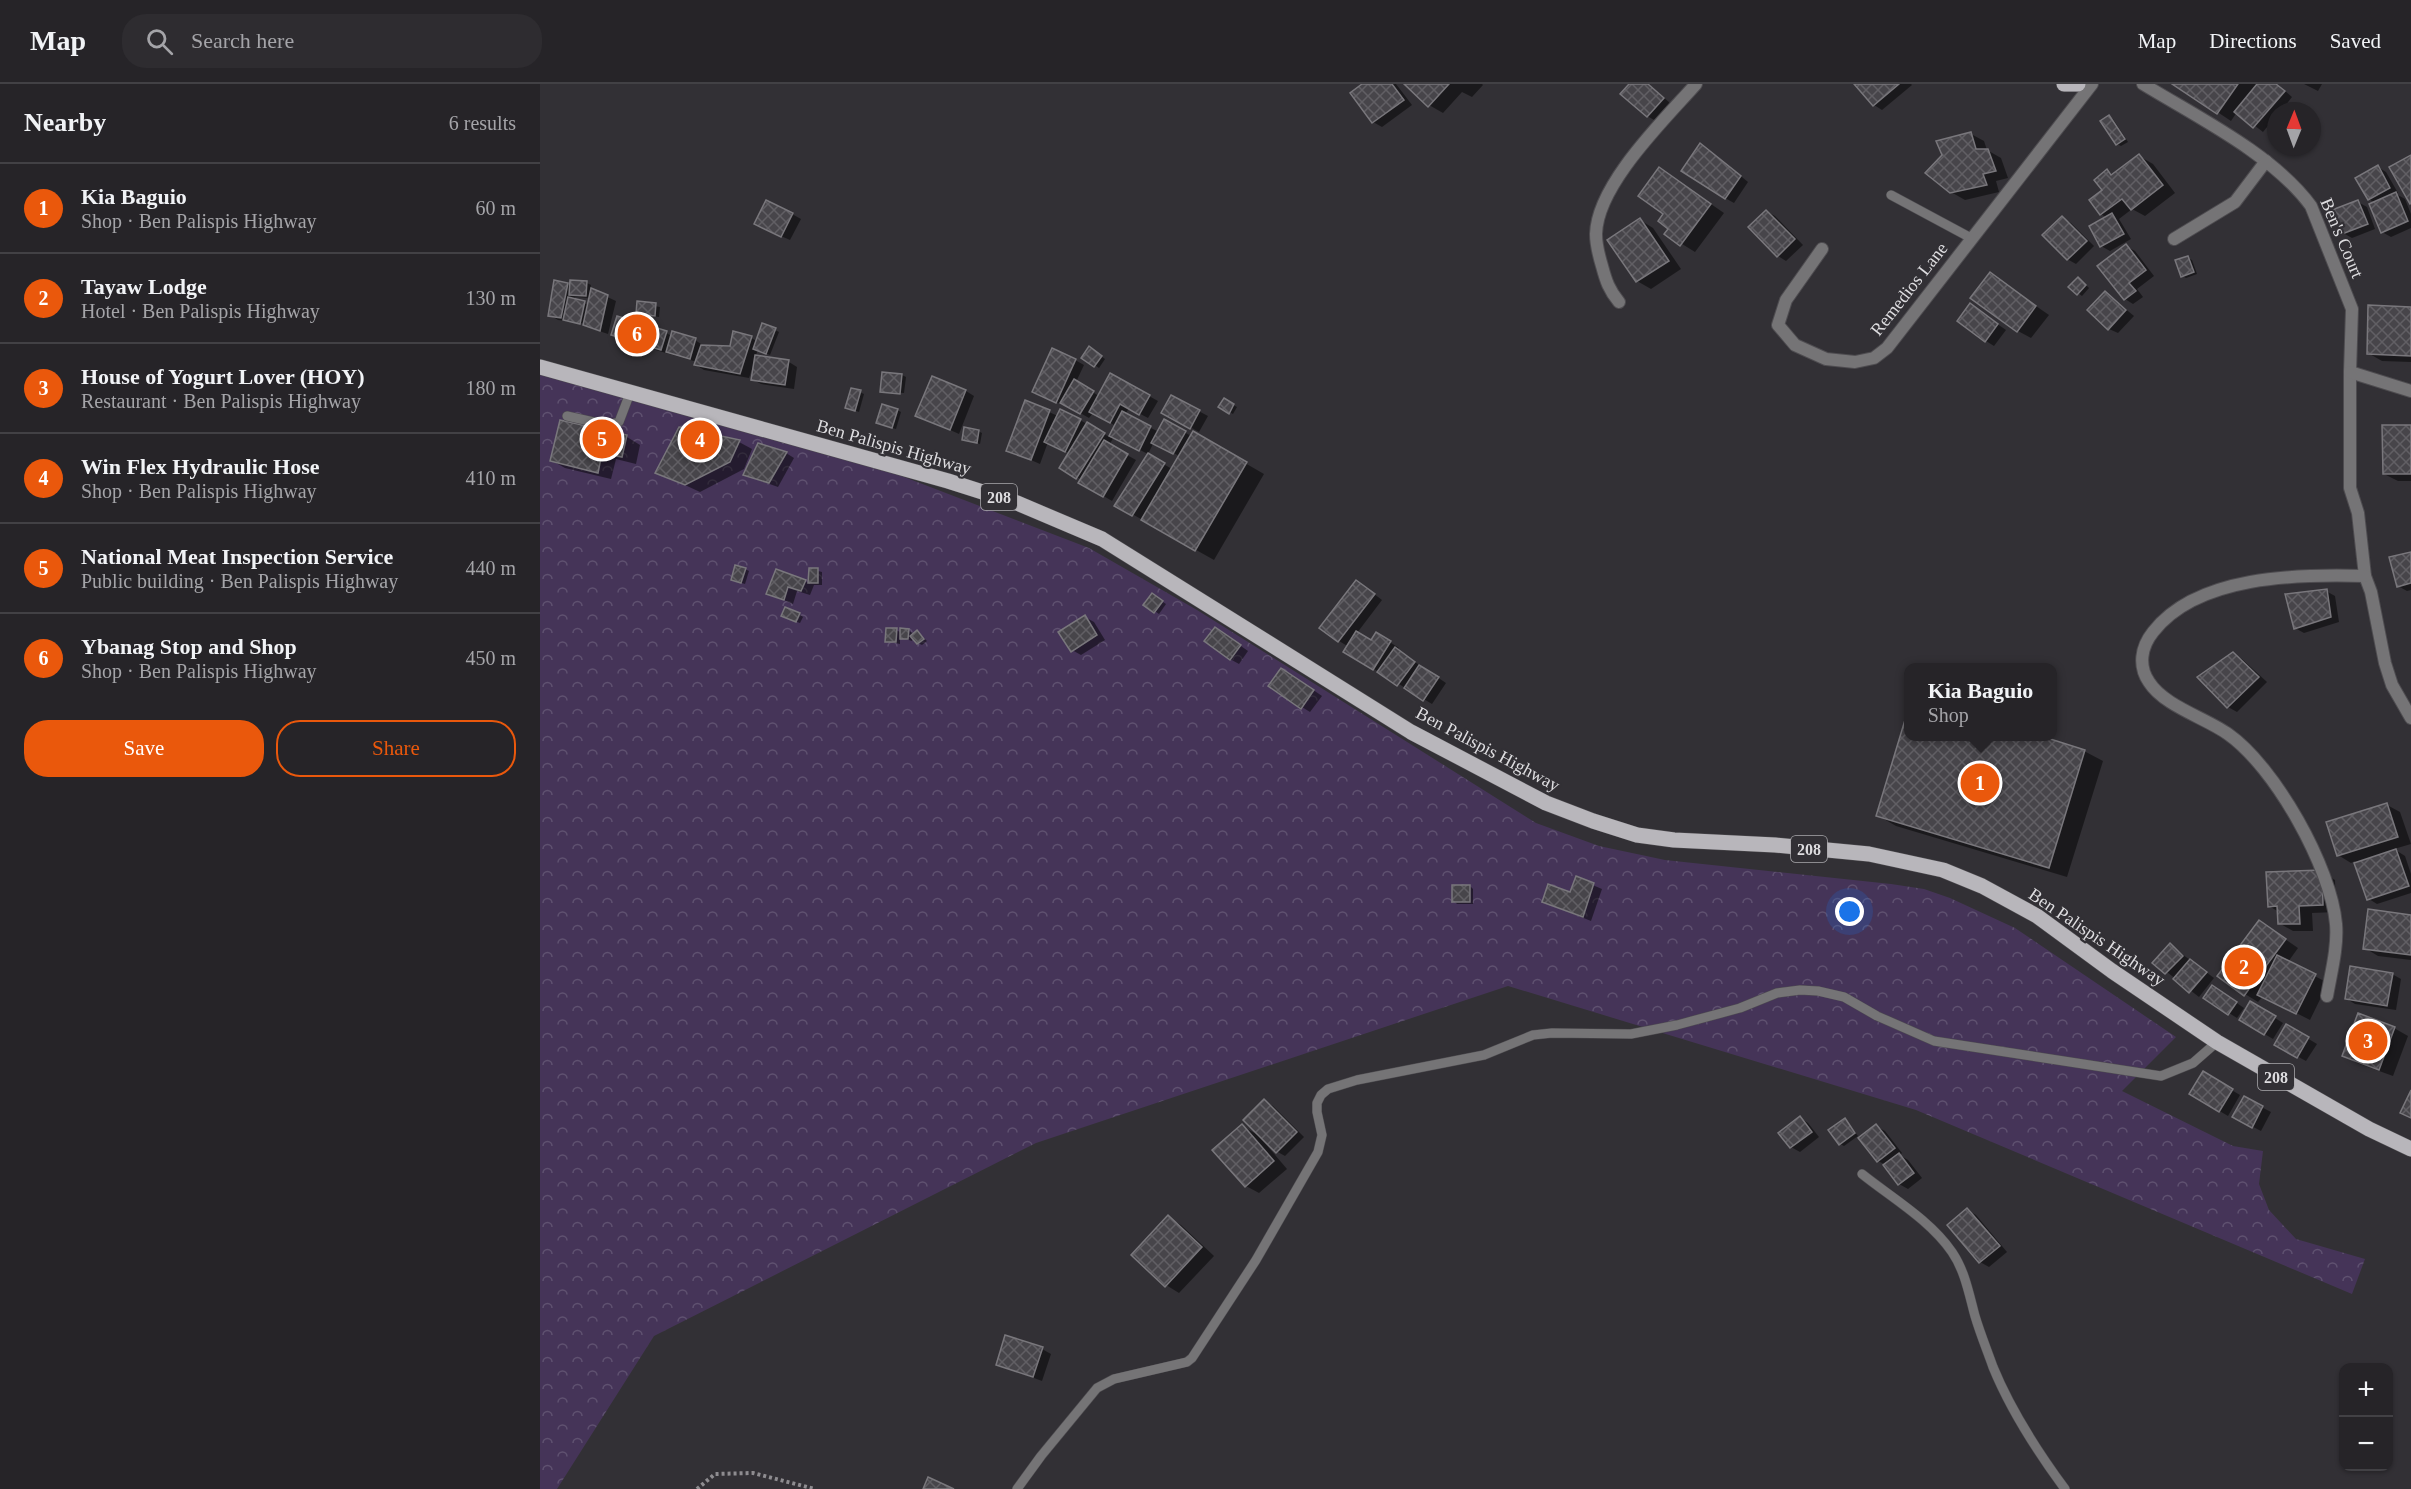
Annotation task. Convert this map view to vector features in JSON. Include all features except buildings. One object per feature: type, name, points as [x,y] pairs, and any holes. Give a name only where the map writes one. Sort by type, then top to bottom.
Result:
[{"type":"main road","points":[[2064,84],[2078,84]]},
{"type":"main road","name":"Ben Palispis Highway","points":[[540,367],[948,481],[1017,503],[1102,538],[1412,732],[1546,803],[1593,821],[1637,835],[1674,840],[1775,845],[1869,854],[1943,870],[1982,886],[2037,916],[2112,971],[2217,1042],[2360,1124],[2411,1149]]},
{"type":"street","points":[[1619,302],[1609,290],[1599,255],[1596,234],[1609,190],[1644,144],[1696,84]]},
{"type":"street","name":"Remedios Lane","points":[[1822,249],[1786,300],[1778,325],[1795,345],[1826,359],[1855,362],[1874,358],[1887,348],[2092,84]]},
{"type":"street","name":"Ben's Court","points":[[2144,84],[2265,161],[2301,192],[2312,206],[2352,309],[2349,372],[2350,488],[2358,513],[2365,576],[2372,592],[2385,663],[2392,685],[2411,718]]},
{"type":"street","points":[[2174,239],[2235,202],[2265,161]]},
{"type":"street","points":[[2349,372],[2411,391]]},
{"type":"street","points":[[2327,996],[2333,963],[2336,924],[2321,866],[2296,817],[2256,759],[2231,736],[2184,710],[2150,684],[2144,672],[2142,659],[2144,645],[2161,621],[2212,591],[2320,574],[2365,576]]},
{"type":"lane","points":[[1891,195],[1971,238]]},
{"type":"lane","points":[[567,416],[607,425],[619,422],[630,393]]},
{"type":"lane","points":[[1017,1489],[1041,1456],[1097,1389],[1114,1379],[1187,1362],[1192,1358],[1256,1260],[1318,1152],[1322,1135],[1317,1103],[1328,1089],[1357,1080],[1484,1055],[1533,1035],[1552,1032],[1631,1034],[1677,1025],[1740,1008],[1777,993],[1800,990],[1818,991],[1844,997],[1877,1016],[1934,1041],[2161,1076],[2193,1063],[2217,1042]]},
{"type":"lane","points":[[1862,1174],[1926,1224],[1951,1251],[1962,1269],[1994,1369],[2011,1405],[2030,1439],[2065,1489]]},
{"type":"path","points":[[697,1489],[715,1474],[753,1473],[815,1489]]},
{"type":"green space","points":[[540,374],[899,475],[1089,548],[1197,610],[1536,823],[1599,846],[1665,860],[1924,889],[1950,898],[2015,928],[2176,1037],[2122,1091],[2233,1146],[2263,1151],[2259,1184],[2269,1210],[2296,1239],[2365,1259],[2352,1294],[1916,1110],[1508,986],[1036,1143],[654,1336],[557,1489],[540,1489]]},
{"type":"place","name":"Ybanag Stop and Shop","points":[[637,334]]},
{"type":"place","name":"National Meat Inspection Service","points":[[602,439]]},
{"type":"place","name":"Win Flex Hydraulic Hose","points":[[700,440]]},
{"type":"place","name":"Kia Baguio","points":[[1980,783]]},
{"type":"place","name":"Tayaw Lodge","points":[[2244,967]]},
{"type":"place","name":"House of Yogurt Lover (HOY)","points":[[2368,1041]]}]
